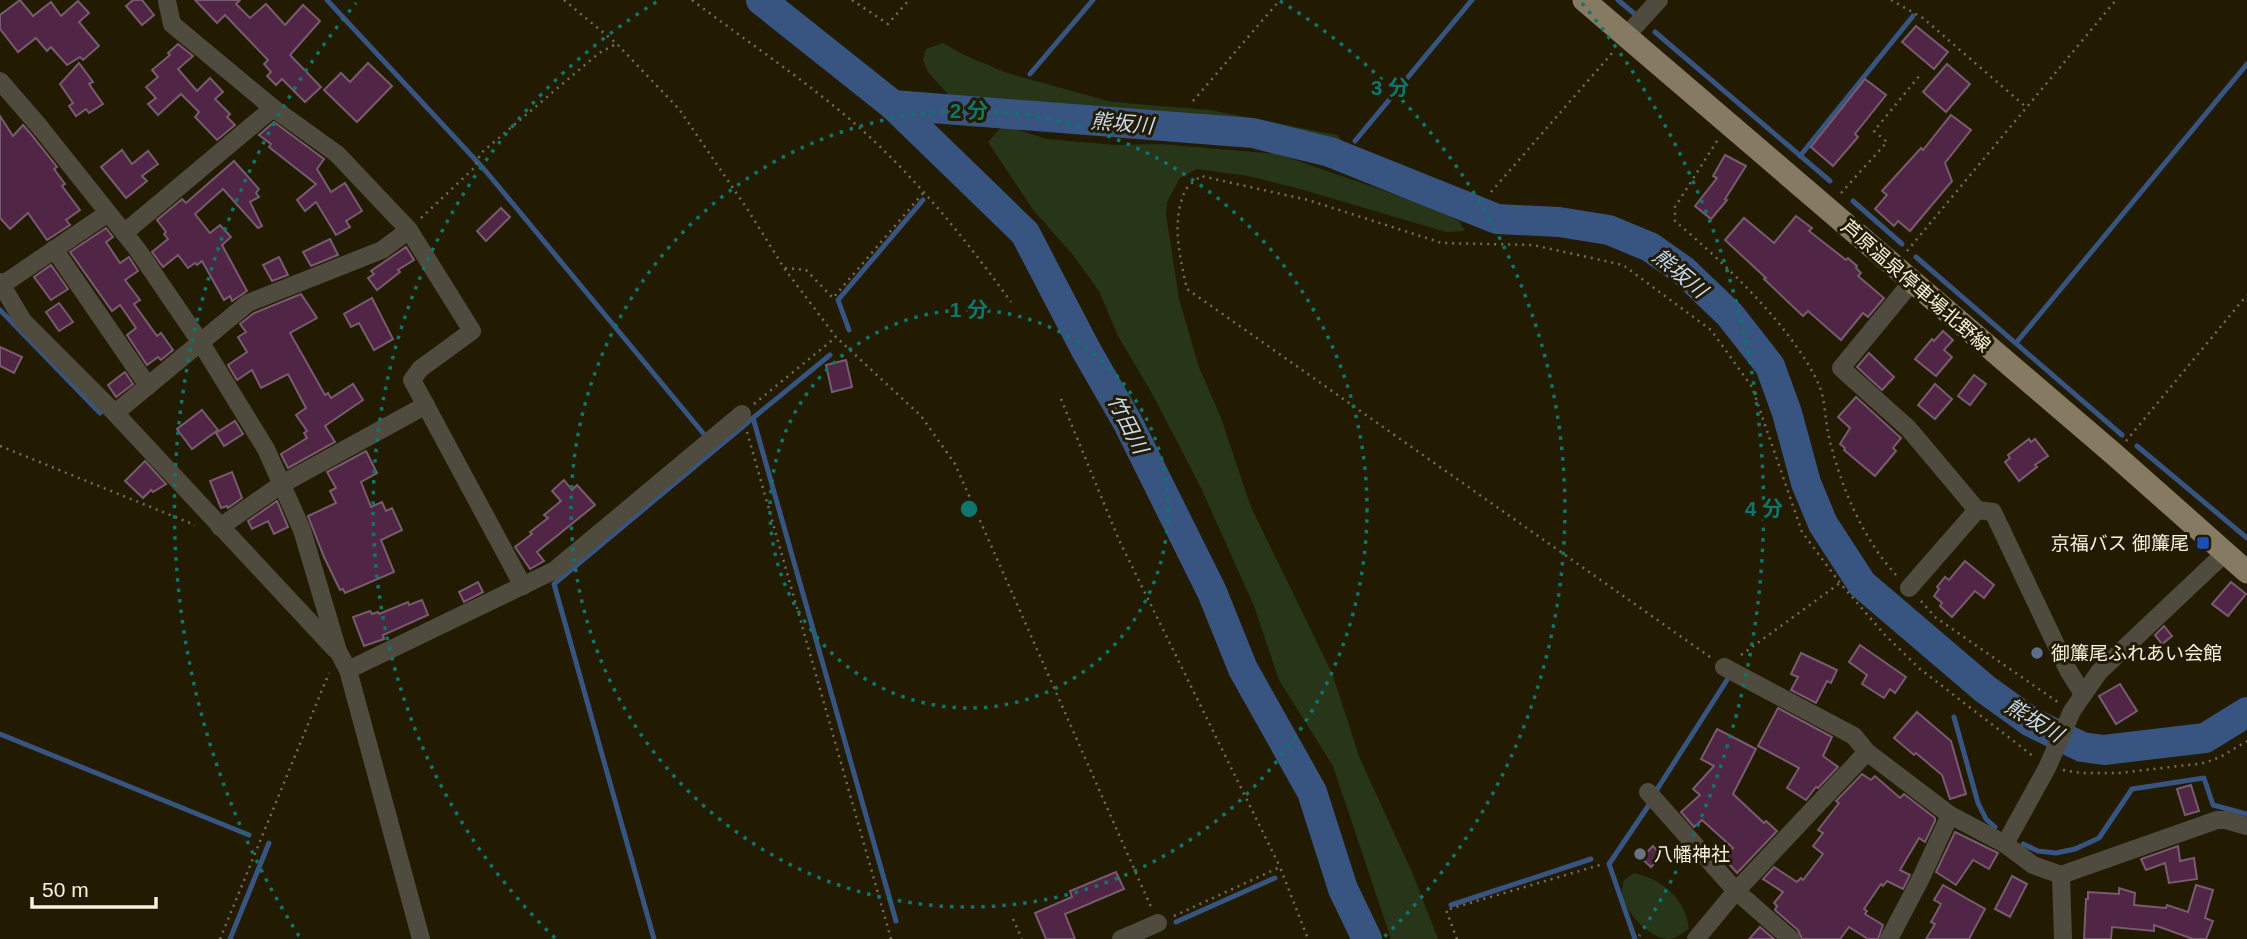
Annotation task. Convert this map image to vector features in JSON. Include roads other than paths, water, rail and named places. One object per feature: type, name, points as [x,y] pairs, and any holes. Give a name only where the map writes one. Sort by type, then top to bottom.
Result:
[{"type":"main road","name":"芦原温泉停車場北野線","points":[[1584,0],[1911,283],[2115,455],[2247,572]]},
{"type":"street","points":[[167,0],[172,24],[273,108],[337,154],[409,230],[472,331],[419,369],[412,380],[523,586]]},
{"type":"street","points":[[1626,36],[1659,0]]},
{"type":"street","points":[[0,81],[39,125],[124,233],[201,343],[266,449],[302,530],[338,651],[348,670],[422,939]]},
{"type":"street","points":[[124,233],[273,108]]},
{"type":"street","points":[[108,213],[1,283],[23,320],[115,413],[338,651]]},
{"type":"street","points":[[115,413],[248,303],[382,250],[409,230]]},
{"type":"street","points":[[54,250],[148,386]]},
{"type":"street","points":[[1911,283],[1841,368],[1909,429],[1977,510],[1993,512],[2068,670],[2083,694]]},
{"type":"street","points":[[226,533],[282,484],[426,405]]},
{"type":"street","points":[[348,670],[555,570],[742,414]]},
{"type":"street","points":[[1909,588],[1977,510]]},
{"type":"street","points":[[2005,844],[2047,768],[2069,716],[2099,672],[2225,553]]},
{"type":"street","points":[[1724,667],[1854,736],[1867,752],[1950,815],[2005,844],[2033,864],[2061,875],[2217,820],[2247,826]]},
{"type":"street","points":[[1696,939],[1736,891],[1867,752]]},
{"type":"street","points":[[1648,792],[1736,891],[1791,939]]},
{"type":"street","points":[[1889,939],[1950,815]]},
{"type":"street","points":[[2061,875],[2063,939]]},
{"type":"street","points":[[1121,939],[1158,923]]},
{"type":"waterway","points":[[327,0],[484,169],[703,433]]},
{"type":"waterway","name":"竹田川","points":[[761,0],[893,105],[1025,233],[1086,350],[1128,423],[1212,592],[1243,669],[1312,792],[1343,889],[1367,939]]},
{"type":"waterway","points":[[1030,74],[1093,0]]},
{"type":"waterway","points":[[1355,141],[1472,0]]},
{"type":"waterway","points":[[1618,0],[1636,15]]},
{"type":"waterway","points":[[1800,156],[1913,16]]},
{"type":"waterway","points":[[1655,32],[1830,181]]},
{"type":"waterway","points":[[2016,343],[2247,64]]},
{"type":"waterway","name":"熊坂川","points":[[893,105],[1253,133],[1330,152],[1497,219],[1559,222],[1609,230],[1650,247],[1684,271],[1730,315],[1770,366],[1787,413],[1806,483],[1823,524],[1862,584],[1985,689],[2031,722],[2082,747],[2104,750],[2205,738],[2247,712]]},
{"type":"waterway","points":[[849,330],[838,300],[923,200]]},
{"type":"waterway","points":[[1853,201],[1902,244]]},
{"type":"waterway","points":[[1916,257],[2122,435]]},
{"type":"waterway","points":[[0,310],[100,413]]},
{"type":"waterway","points":[[830,355],[753,418],[896,921]]},
{"type":"waterway","points":[[654,939],[554,584],[753,418]]},
{"type":"waterway","points":[[2137,446],[2247,538]]},
{"type":"waterway","points":[[1656,791],[1727,680]]},
{"type":"waterway","points":[[1954,717],[1978,803],[1986,819],[1995,827]]},
{"type":"waterway","points":[[0,734],[249,835]]},
{"type":"waterway","points":[[2023,844],[2038,851],[2056,853],[2075,849],[2099,838],[2132,789],[2204,778],[2213,805],[2247,814]]},
{"type":"waterway","points":[[1635,939],[1609,864],[1651,802]]},
{"type":"waterway","points":[[230,939],[269,843]]},
{"type":"waterway","points":[[1451,905],[1591,859]]},
{"type":"waterway","points":[[1176,922],[1275,878]]},
{"type":"place","name":"京福バス 御簾尾","points":[[2203,543]]},
{"type":"place","name":"御簾尾ふれあい会館","points":[[2037,653]]},
{"type":"place","name":"八幡神社","points":[[1640,854]]}]
